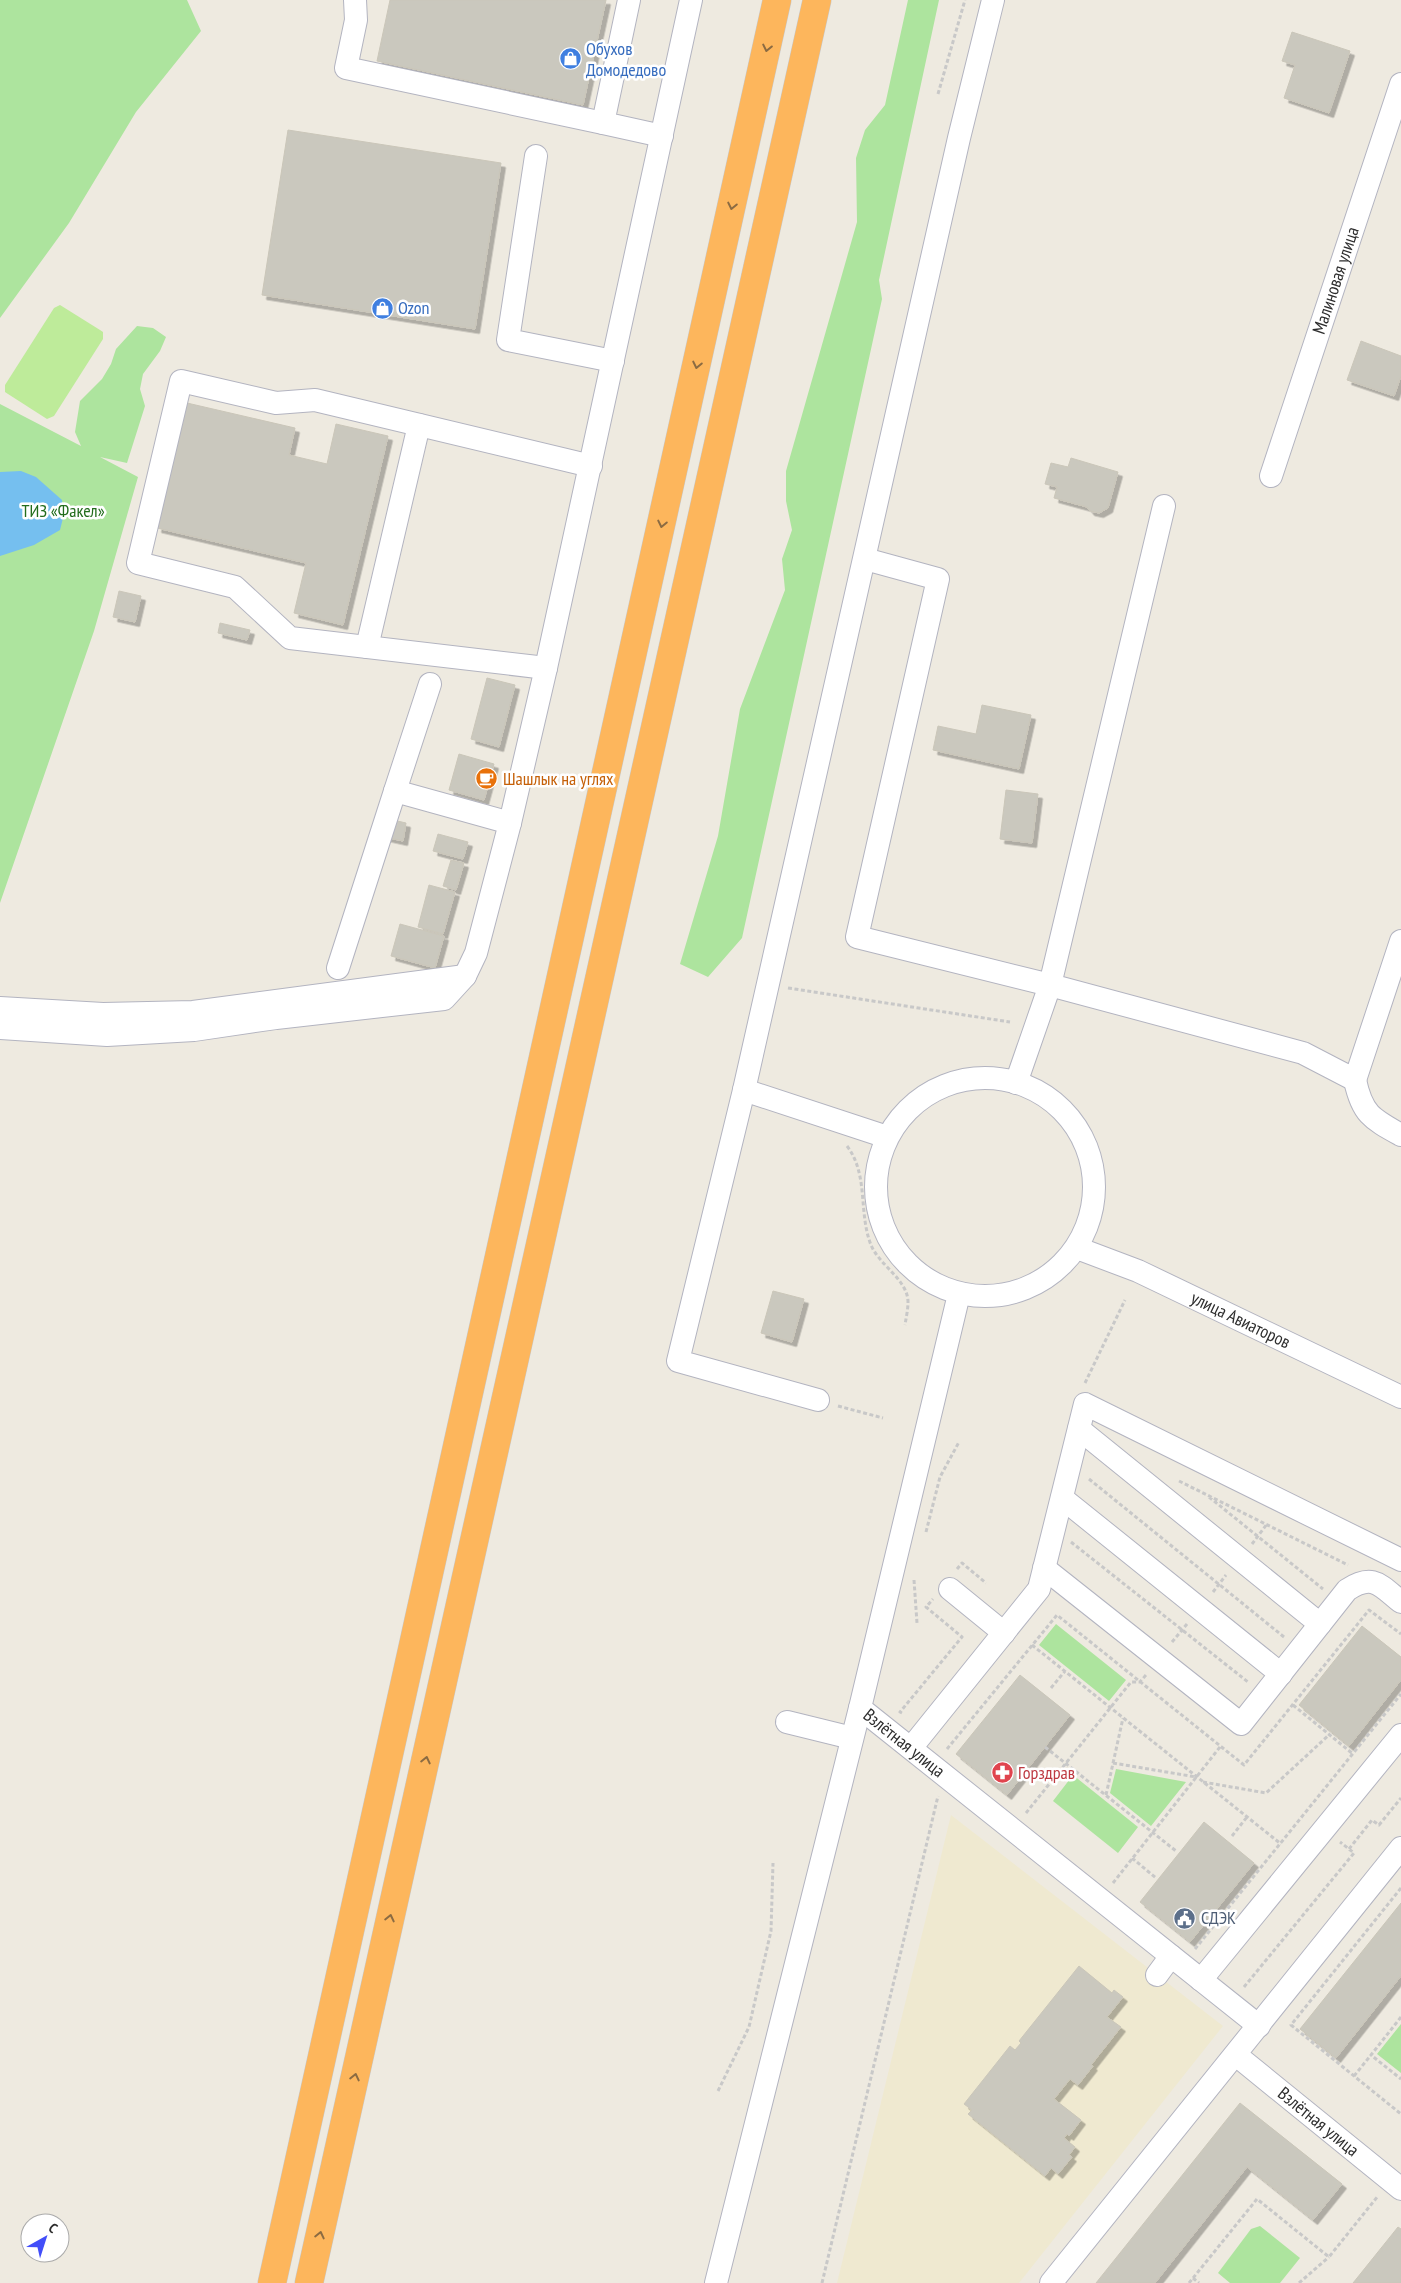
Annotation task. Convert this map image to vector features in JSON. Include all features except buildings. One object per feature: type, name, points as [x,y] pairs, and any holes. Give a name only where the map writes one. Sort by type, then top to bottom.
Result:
[{"type":"highway","points":[[272,2283],[777,0]]},
{"type":"highway","points":[[309,2283],[817,0]]},
{"type":"street","points":[[355,0],[356,20],[346,68],[662,136]]},
{"type":"street","points":[[603,123],[629,0]]},
{"type":"street","points":[[0,1028],[107,1035],[194,1030],[276,1018],[444,999],[465,976],[476,953],[510,823],[546,668],[691,0]]},
{"type":"street","points":[[818,1400],[678,1361],[744,1090],[959,138],[993,0]]},
{"type":"street","name":"Малиновая улица","points":[[1271,476],[1401,84]]},
{"type":"street","points":[[536,156],[508,340],[613,361]]},
{"type":"street","points":[[546,668],[290,638],[235,587],[138,563],[181,381],[276,403],[315,400],[590,466]]},
{"type":"street","points":[[367,647],[419,425]]},
{"type":"street","points":[[1016,1083],[1050,985],[1164,506]]},
{"type":"street","points":[[865,559],[938,579],[857,937],[1050,985],[1303,1053],[1355,1080]]},
{"type":"street","points":[[338,968],[430,684]]},
{"type":"street","points":[[395,791],[510,823]]},
{"type":"street","points":[[1401,941],[1355,1080],[1360,1102],[1376,1121],[1401,1135]]},
{"type":"street","points":[[0,1008],[103,1014],[193,1012],[465,976]]},
{"type":"street","points":[[998,1077],[1016,1083],[1041,1092],[1074,1122],[1093,1162],[1094,1207],[1077,1248],[1045,1280],[1004,1296],[959,1294],[923,1278],[895,1250],[878,1214],[876,1175],[887,1137],[914,1102],[954,1081],[998,1077]]},
{"type":"street","points":[[744,1090],[887,1137]]},
{"type":"street","name":"улица Авиаторов","points":[[1077,1248],[1138,1271],[1401,1397]]},
{"type":"street","name":"Взлётная улица","points":[[959,1294],[860,1708],[918,1740],[1207,1972],[1259,2026]]},
{"type":"street","points":[[918,1740],[1039,1589],[1085,1404],[1401,1560]]},
{"type":"street","points":[[1078,1429],[1320,1624]]},
{"type":"street","points":[[1062,1498],[1281,1674]]},
{"type":"street","points":[[1044,1568],[1241,1724],[1346,1593],[1361,1581],[1377,1583],[1401,1602]]},
{"type":"street","points":[[948,1584],[1004,1633]]},
{"type":"street","points":[[716,2283],[860,1708]]},
{"type":"street","points":[[787,1722],[852,1738]]},
{"type":"street","points":[[1207,1972],[1401,1735]]},
{"type":"street","points":[[1051,2283],[1401,1848]]},
{"type":"street","points":[[1157,1975],[1180,1950]]},
{"type":"street","name":"Взлётная улица","points":[[1236,2055],[1396,2185]]},
{"type":"path","points":[[938,94],[966,0]]},
{"type":"path","points":[[785,988],[1010,1022]]},
{"type":"path","points":[[823,1116],[853,1154],[860,1172],[865,1222],[871,1246],[905,1289],[908,1301],[905,1325]]},
{"type":"path","points":[[818,1400],[883,1418]]},
{"type":"path","points":[[926,1534],[940,1477],[959,1442]]},
{"type":"path","points":[[1082,1474],[1323,1668]]},
{"type":"path","points":[[1351,1567],[1203,1492],[1329,1594],[1336,1585],[1369,1610]]},
{"type":"path","points":[[1064,1537],[1254,1687]]},
{"type":"path","points":[[822,2283],[948,1764],[918,1740],[900,1712],[962,1637],[926,1607],[948,1584],[962,1563],[986,1583]]},
{"type":"path","points":[[916,1572],[914,1582],[917,1623]]},
{"type":"path","points":[[1032,1645],[1281,1844]]},
{"type":"path","points":[[1051,1688],[1065,1671]]},
{"type":"path","points":[[1180,1950],[1196,1949],[1401,1694]]},
{"type":"path","points":[[1293,1705],[1353,1754]]},
{"type":"path","points":[[1106,1796],[1123,1718]]},
{"type":"path","points":[[1203,1782],[1266,1794],[1330,1734]]},
{"type":"path","points":[[1045,1747],[1176,1851]]},
{"type":"path","points":[[1112,1883],[1220,1747]]},
{"type":"path","points":[[1113,1762],[1197,1777]]},
{"type":"path","points":[[1348,1849],[1372,1820],[1379,1825],[1401,1798]]},
{"type":"path","points":[[1019,1807],[1034,1819]]},
{"type":"path","points":[[1196,1949],[1207,1972],[1244,1988],[1354,1853],[1305,1814]]},
{"type":"path","points":[[1232,1836],[1246,1817]]},
{"type":"path","points":[[1132,1858],[1156,1878]]},
{"type":"path","points":[[718,2091],[749,2027],[771,1931],[773,1863]]},
{"type":"path","points":[[1105,1877],[1120,1889]]},
{"type":"path","points":[[1401,1888],[1290,2024],[1401,2114]]},
{"type":"path","points":[[1354,2076],[1401,2017]]},
{"type":"path","points":[[1371,2055],[1401,2078]]},
{"type":"path","points":[[1299,2283],[1329,2257],[1396,2185]]},
{"type":"path","points":[[1189,2283],[1257,2199],[1329,2257]]},
{"type":"path","points":[[1193,2278],[1199,2283]]},
{"type":"shaded area","points":[[951,1815],[1223,2026],[1019,2283],[837,2283]]},
{"type":"green space","points":[[0,0],[187,0],[201,31],[136,112],[69,223],[0,318]]},
{"type":"green space","points":[[908,0],[939,0],[879,280],[882,299],[742,938],[708,977],[680,964],[718,836],[740,709],[785,590],[782,559],[792,530],[786,501],[786,471],[857,222],[856,158],[865,130],[885,105]]},
{"type":"green space","points":[[60,305],[103,332],[103,339],[54,416],[47,419],[5,392],[5,385],[54,308]]},
{"type":"green space","name":"ТИЗ «Факел»","points":[[137,326],[153,328],[166,337],[160,351],[143,374],[140,389],[145,406],[127,463],[100,457],[138,477],[94,631],[0,903],[0,404],[81,446],[75,432],[80,401],[102,379],[111,364],[116,349]]},
{"type":"green space","points":[[1056,1624],[1126,1680],[1109,1701],[1039,1645]]},
{"type":"green space","points":[[1116,1769],[1186,1782],[1151,1826],[1110,1793]]},
{"type":"green space","points":[[1073,1775],[1138,1827],[1118,1853],[1053,1801]]},
{"type":"green space","points":[[1401,2024],[1401,2073],[1377,2054]]},
{"type":"green space","points":[[1260,2226],[1300,2258],[1280,2283],[1230,2283],[1218,2273],[1251,2229]]},
{"type":"water","points":[[21,471],[36,477],[62,500],[64,514],[60,530],[34,545],[0,556],[0,472]]},
{"type":"place","name":"Обухов Домодедово","points":[[570,59]]},
{"type":"place","name":"Ozon","points":[[382,308]]},
{"type":"place","name":"Шашлык на углях","points":[[487,779]]},
{"type":"place","name":"Горздрав","points":[[1002,1773]]},
{"type":"place","name":"СДЭК","points":[[1185,1918]]}]
